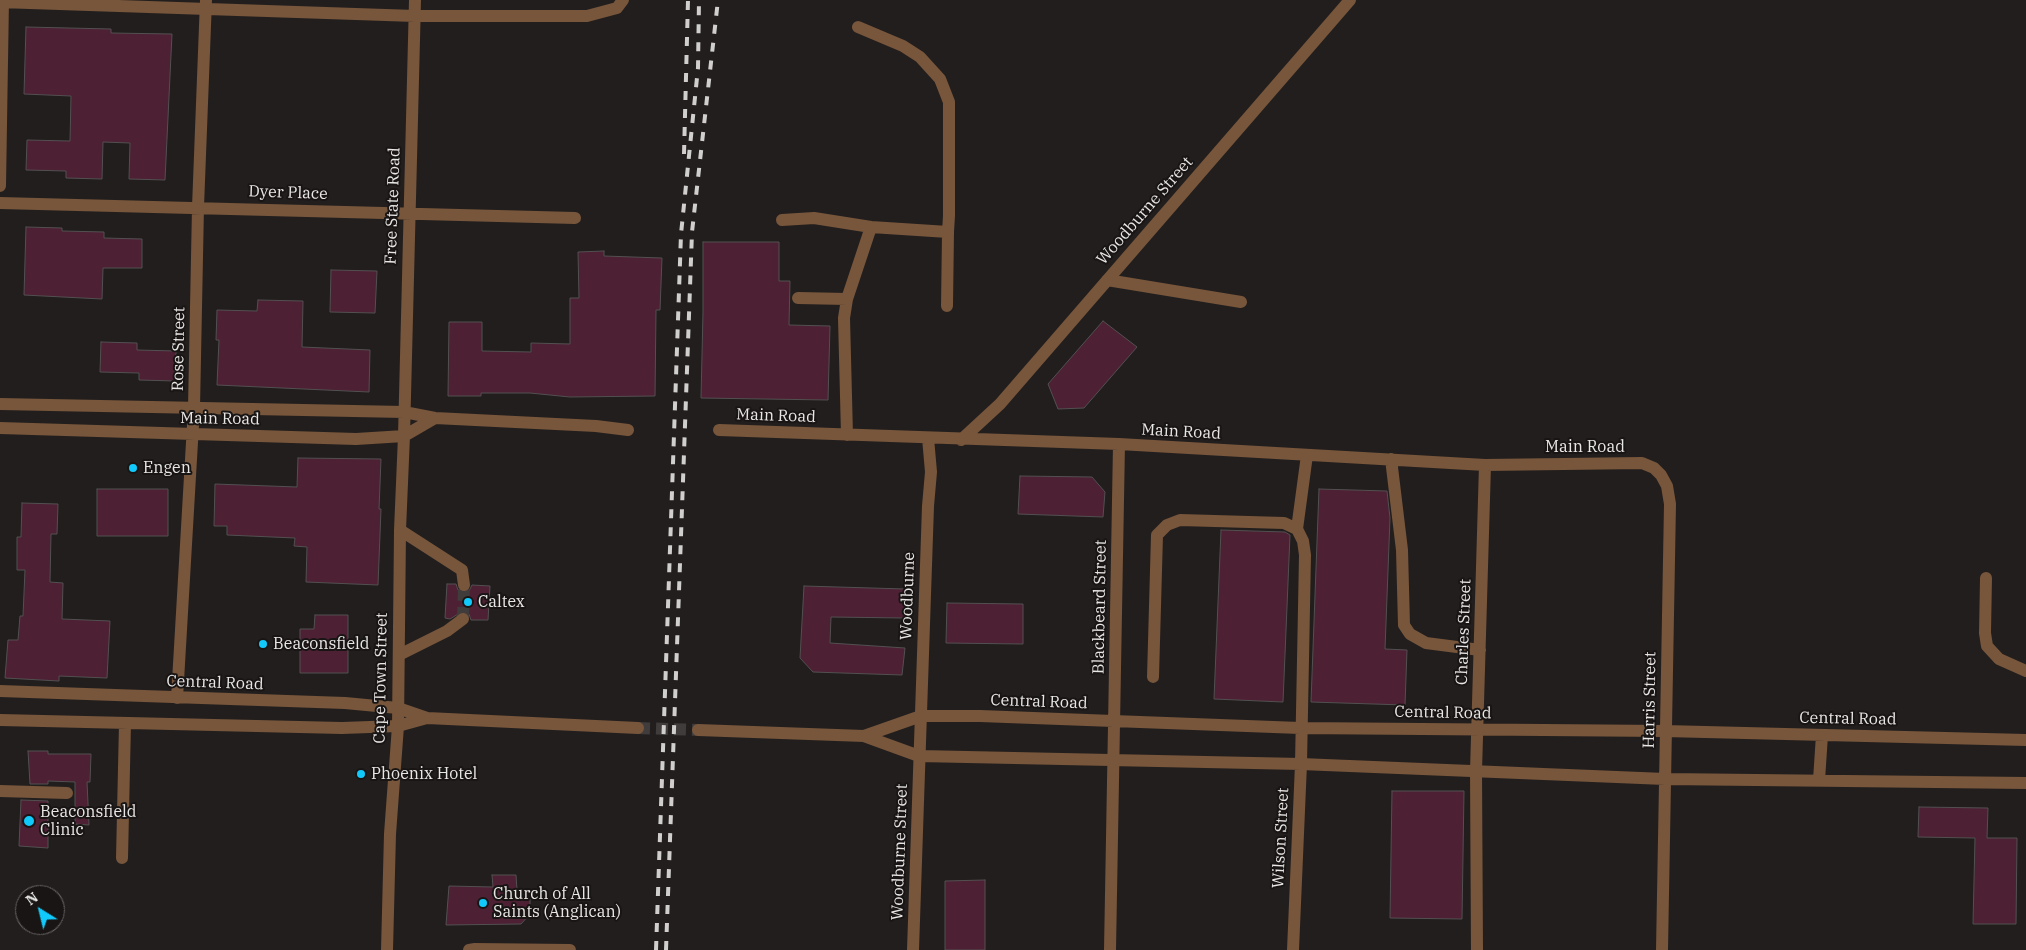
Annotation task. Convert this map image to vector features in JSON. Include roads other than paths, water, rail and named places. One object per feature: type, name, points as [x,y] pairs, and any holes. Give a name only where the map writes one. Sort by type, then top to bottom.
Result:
[{"type":"street","name":"Free State Road","points":[[404,436],[415,0]]},
{"type":"street","points":[[0,186],[2,1],[206,5],[415,16],[587,16],[617,8],[623,0]]},
{"type":"street","name":"Woodburne Street","points":[[962,440],[1000,404],[1350,0]]},
{"type":"street","name":"Rose Street","points":[[177,698],[194,408],[198,207],[206,5]]},
{"type":"street","points":[[858,27],[903,46],[920,57],[940,78],[950,102],[947,306]]},
{"type":"street","name":"Dyer Place","points":[[0,203],[575,218]]},
{"type":"street","points":[[782,220],[814,218],[870,227],[948,232]]},
{"type":"street","points":[[847,436],[844,318],[846,299],[856,276],[870,227]]},
{"type":"street","points":[[1107,280],[1241,302]]},
{"type":"street","points":[[798,298],[846,299]]},
{"type":"street","name":"Main Road","points":[[0,404],[404,412],[435,418],[596,426],[628,430]]},
{"type":"street","name":"Main Road","points":[[0,428],[356,439],[404,436],[435,418]]},
{"type":"street","name":"Main Road","points":[[719,430],[847,436],[1118,444],[1486,464],[1642,463]]},
{"type":"street","name":"Cape Town Street","points":[[387,950],[390,834],[398,726],[400,530],[404,436]]},
{"type":"street","name":"Woodburne","points":[[919,756],[928,506],[931,472],[928,438]]},
{"type":"street","name":"Blackbeard Street","points":[[1110,950],[1118,444]]},
{"type":"street","points":[[1153,677],[1157,534],[1167,525],[1180,520],[1284,523],[1297,529],[1307,455]]},
{"type":"street","points":[[1391,459],[1402,550],[1404,625],[1410,634],[1426,643],[1480,650]]},
{"type":"street","name":"Harris Street","points":[[1642,463],[1654,468],[1661,475],[1667,486],[1670,504],[1662,950]]},
{"type":"street","name":"Charles Street","points":[[1477,950],[1476,771],[1486,464]]},
{"type":"street","name":"Wilson Street","points":[[1293,950],[1301,764],[1300,728],[1305,555],[1303,541],[1297,529]]},
{"type":"street","points":[[400,530],[462,570],[464,585]]},
{"type":"street","points":[[1986,578],[1985,633],[1987,646],[1999,658],[2026,671]]},
{"type":"street","points":[[399,655],[447,631],[463,619]]},
{"type":"street","name":"Central Road","points":[[0,691],[345,703],[398,708],[427,718],[638,728]]},
{"type":"street","name":"Central Road","points":[[864,736],[921,716],[1300,728],[1666,731],[2026,740]]},
{"type":"street","name":"Central Road","points":[[0,720],[342,728],[398,726],[427,718]]},
{"type":"street","points":[[122,858],[125,723]]},
{"type":"street","name":"Central Road","points":[[698,730],[864,736],[919,756],[1301,764],[1665,779],[2026,783]]},
{"type":"street","points":[[1819,780],[1822,735]]},
{"type":"street","name":"Woodburne Street","points":[[913,950],[919,756]]},
{"type":"street","points":[[0,791],[67,793]]},
{"type":"street","points":[[469,950],[474,948],[570,950]]},
{"type":"tunnel","points":[[463,619],[464,585]]},
{"type":"tunnel","points":[[638,728],[698,730]]},
{"type":"railway","points":[[684,154],[688,0]]},
{"type":"railway","points":[[656,950],[681,234],[698,68],[699,0]]},
{"type":"railway","points":[[666,950],[692,232],[718,0]]},
{"type":"place","name":"Engen","points":[[133,468]]},
{"type":"place","name":"Caltex","points":[[468,602]]},
{"type":"place","name":"Beaconsfield","points":[[263,644]]},
{"type":"place","name":"Phoenix Hotel","points":[[361,774]]},
{"type":"place","name":"Beaconsfield Clinic","points":[[29,821]]},
{"type":"place","name":"Church of All Saints (Anglican)","points":[[483,903]]}]
